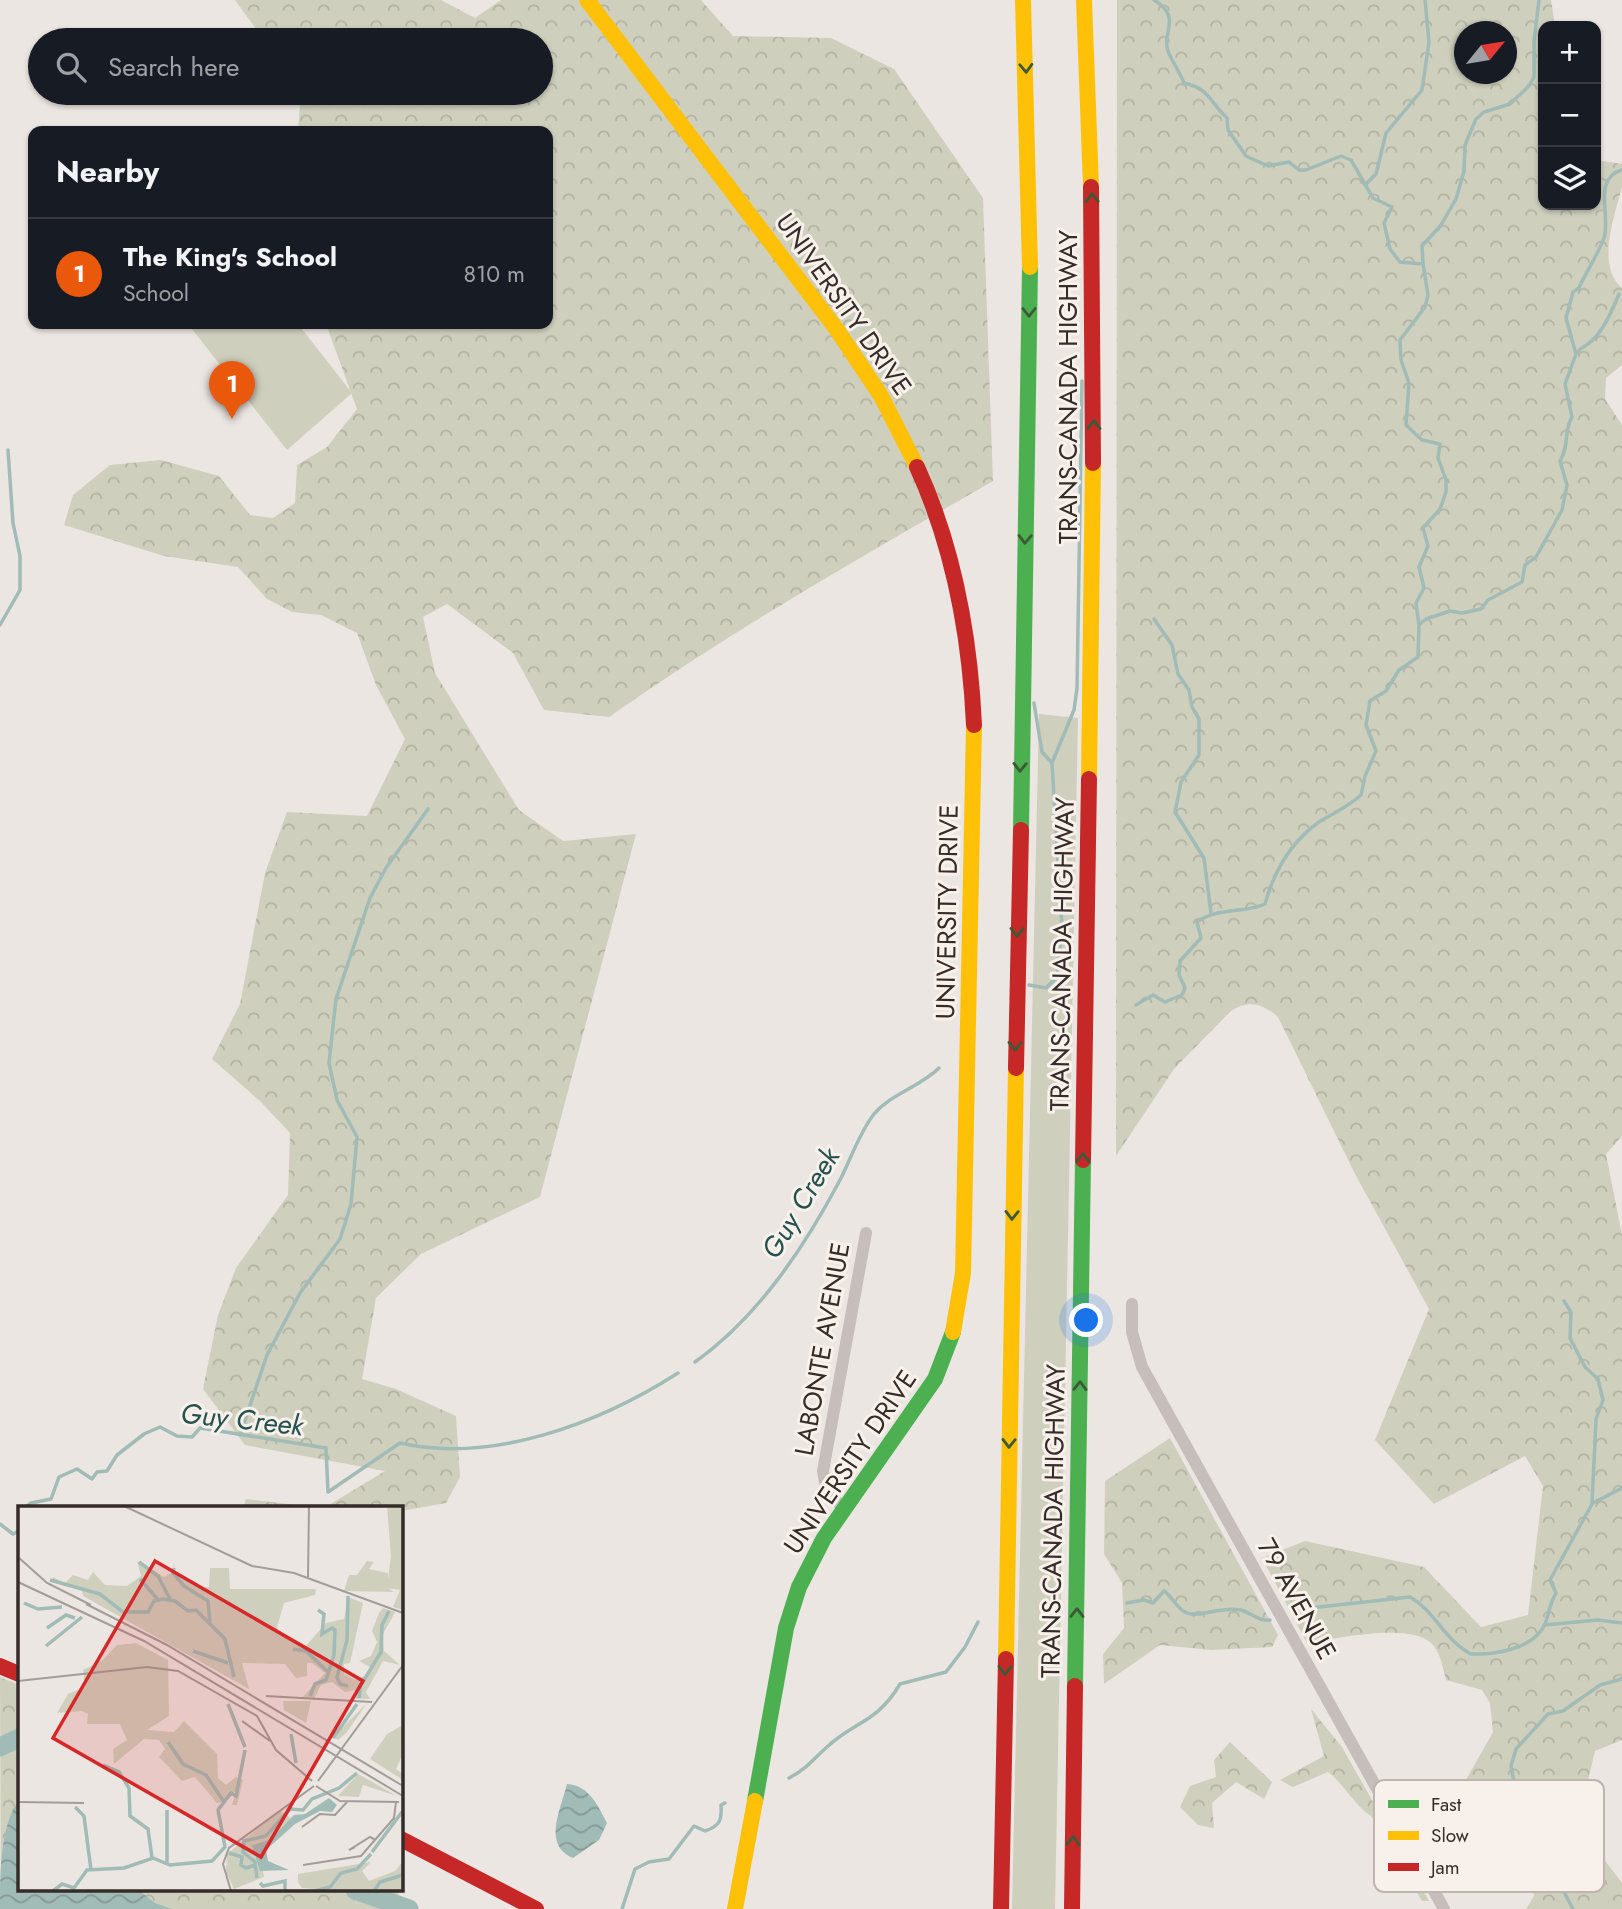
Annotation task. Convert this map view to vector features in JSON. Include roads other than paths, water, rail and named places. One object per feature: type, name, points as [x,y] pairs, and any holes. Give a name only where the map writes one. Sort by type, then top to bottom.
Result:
[{"type":"main road","name":"UNIVERSITY DRIVE","points":[[587,0],[846,342],[882,397],[929,493],[952,566],[968,644],[975,740],[961,1299],[951,1344],[935,1380],[843,1508],[807,1568],[789,1618],[736,1909]]},
{"type":"main road","name":"TRANS-CANADA HIGHWAY","points":[[1001,1909],[1030,243],[1023,0]]},
{"type":"main road","name":"TRANS-CANADA HIGHWAY","points":[[1072,1909],[1094,420],[1093,239],[1084,0]]},
{"type":"main road","points":[[0,1666],[18,1674]]},
{"type":"main road","points":[[402,1840],[536,1909]]},
{"type":"main road","name":"UNIVERSITY DRIVE","points":[[741,1888],[744,1909]]},
{"type":"street","name":"LABONTE AVENUE","points":[[843,1508],[826,1488],[823,1471],[866,1233]]},
{"type":"street","name":"79 AVENUE","points":[[1132,1304],[1132,1332],[1142,1367],[1374,1783]]},
{"type":"street","name":"79 AVENUE","points":[[1435,1892],[1444,1909]]},
{"type":"water","points":[[567,1784],[587,1792],[607,1823],[599,1840],[573,1858],[558,1844],[556,1835],[558,1815]]},
{"type":"water","points":[[18,1802],[18,1892],[141,1892],[155,1903],[172,1909],[0,1909],[1,1866],[5,1836]]},
{"type":"waterway","name":"Guy Creek","points":[[1136,1005],[1153,995],[1165,1002],[1182,995],[1185,988],[1179,975],[1180,961],[1201,938],[1197,922],[1213,914],[1265,904],[1273,880],[1292,848],[1319,822],[1361,795],[1365,776],[1376,751],[1366,725],[1370,701],[1386,691],[1399,670],[1418,657],[1419,625],[1416,603],[1424,588],[1419,567],[1428,546],[1423,528],[1440,509],[1446,492],[1446,480],[1438,458],[1440,444],[1422,440],[1406,425],[1409,383],[1401,360],[1400,340],[1425,307],[1428,295],[1423,264],[1400,262],[1390,249],[1384,223],[1392,207],[1373,198],[1351,160],[1341,156],[1306,170],[1299,170],[1289,162],[1268,166],[1246,156],[1228,130],[1227,118],[1204,92],[1184,83],[1168,51],[1167,13],[1154,0]]},
{"type":"waterway","points":[[1365,185],[1376,174],[1386,133],[1422,90],[1429,42],[1425,0]]},
{"type":"waterway","points":[[1423,263],[1422,246],[1441,225],[1456,199],[1464,171],[1465,145],[1476,119],[1484,112],[1510,104],[1529,86],[1534,77],[1534,41],[1539,0]]},
{"type":"waterway","points":[[1420,624],[1426,619],[1450,611],[1462,613],[1481,609],[1488,600],[1522,582],[1525,565],[1536,557],[1562,510],[1567,485],[1560,461],[1572,417],[1565,384],[1576,354],[1566,318],[1573,292],[1579,288],[1604,238],[1604,199],[1608,181],[1613,174],[1622,170]]},
{"type":"waterway","points":[[1577,353],[1598,334],[1619,294]]},
{"type":"waterway","points":[[1029,985],[1046,988],[1057,977],[1062,928],[1052,763],[1074,710],[1077,688],[1082,381]]},
{"type":"waterway","points":[[0,625],[20,590],[20,556],[13,523],[8,450]]},
{"type":"waterway","points":[[1154,619],[1172,645],[1178,674],[1189,690],[1192,707],[1199,719],[1199,755],[1181,782],[1175,812],[1204,858],[1211,913]]},
{"type":"waterway","points":[[1034,703],[1042,752],[1052,763]]},
{"type":"waterway","points":[[240,1435],[267,1355],[300,1293],[340,1239],[351,1204],[357,1137],[337,1100],[329,1063],[336,999],[370,898],[386,868],[428,809]]},
{"type":"waterway","name":"Guy Creek","points":[[695,1362],[739,1324],[778,1280],[811,1231],[874,1114],[939,1068]]},
{"type":"waterway","points":[[1301,1609],[1410,1597],[1426,1610],[1454,1642],[1471,1654],[1513,1649],[1540,1633],[1556,1593],[1550,1580],[1592,1504],[1596,1419],[1603,1400],[1598,1379],[1585,1367],[1570,1338],[1571,1312],[1564,1301]]},
{"type":"waterway","name":"Guy Creek","points":[[27,1506],[51,1499],[59,1477],[77,1469],[92,1479],[97,1472],[107,1471],[117,1455],[144,1434],[160,1427],[177,1436],[192,1437],[200,1428],[326,1448],[328,1492],[400,1443],[435,1448],[472,1448],[545,1435],[615,1408],[678,1373]]},
{"type":"waterway","points":[[1593,1503],[1622,1488]]},
{"type":"waterway","name":"Guy Creek","points":[[0,1524],[13,1534],[18,1532]]},
{"type":"waterway","points":[[1127,1603],[1144,1600],[1153,1603],[1164,1591],[1187,1613],[1234,1609],[1270,1620]]},
{"type":"waterway","points":[[1544,1625],[1598,1620],[1622,1623]]},
{"type":"waterway","points":[[789,1778],[837,1738],[883,1707],[900,1684],[946,1672],[965,1647],[978,1622]]},
{"type":"waterway","points":[[1514,1780],[1511,1766],[1516,1749],[1548,1714],[1563,1711],[1600,1685],[1622,1679]]},
{"type":"waterway","points":[[0,1747],[18,1738]]},
{"type":"waterway","points":[[622,1909],[635,1869],[649,1862],[669,1859],[694,1826],[705,1831],[717,1825],[721,1805],[725,1803]]},
{"type":"waterway","points":[[361,1892],[409,1909]]},
{"type":"waterway","points":[[1564,1892],[1573,1909]]},
{"type":"place","name":"The King's School","points":[[232,419]]}]
